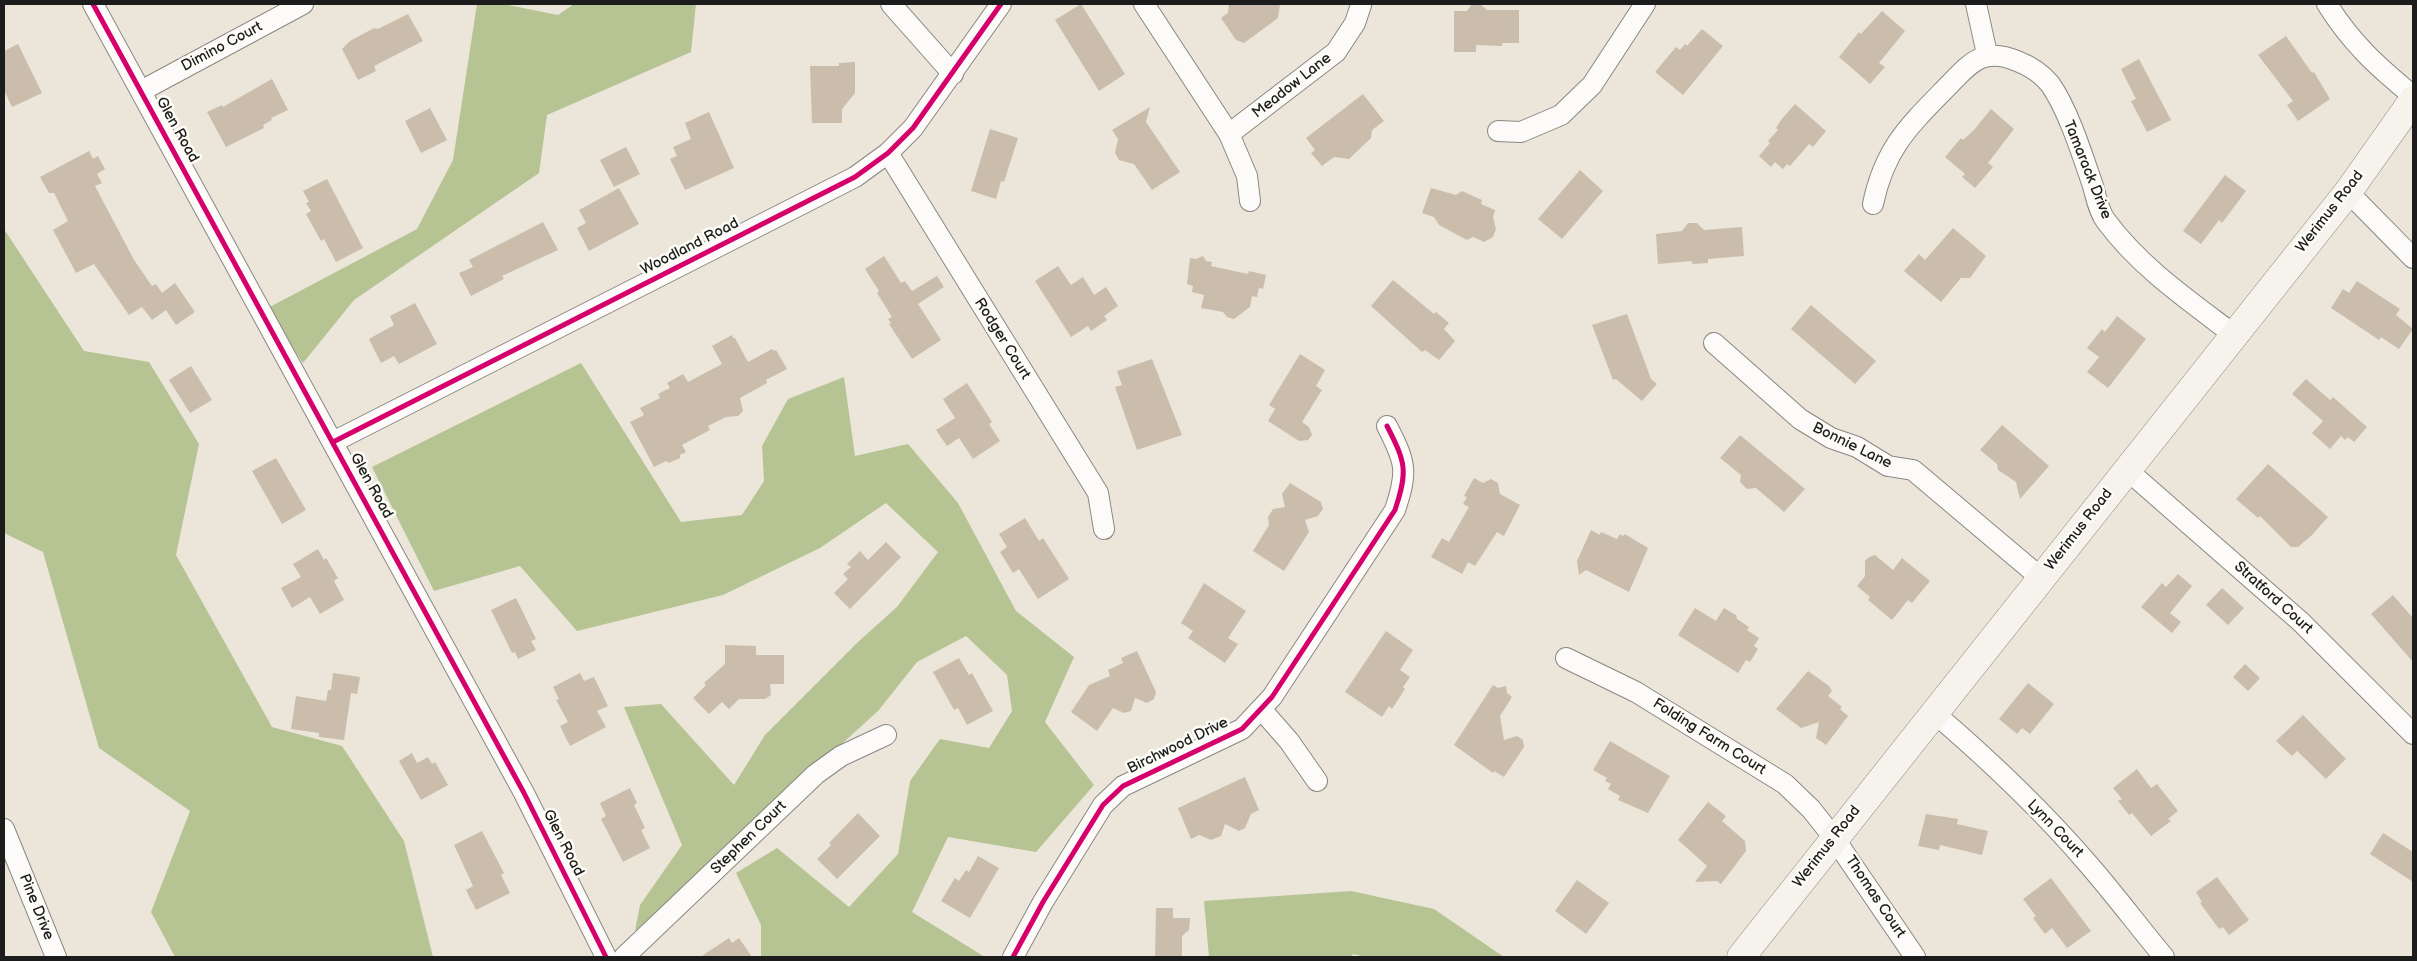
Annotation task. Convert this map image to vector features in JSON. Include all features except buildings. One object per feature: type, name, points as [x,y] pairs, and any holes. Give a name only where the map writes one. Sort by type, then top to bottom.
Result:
[{"type":"main road","name":"Werimus Road","points":[[1741,957],[1933,712],[2348,192],[2413,100]]},
{"type":"street","name":"Glen Road","points":[[93,4],[524,793],[606,957]]},
{"type":"street","name":"Dimino Court","points":[[141,91],[303,4]]},
{"type":"street","points":[[891,4],[952,74]]},
{"type":"street","name":"Woodland Road","points":[[333,442],[855,177],[888,153],[913,128],[1001,4]]},
{"type":"street","points":[[1144,4],[1229,134],[1246,176],[1250,201]]},
{"type":"street","points":[[1498,131],[1521,132],[1561,115],[1592,85],[1645,4]]},
{"type":"street","points":[[1873,204],[1878,180],[1889,154],[1911,125],[1966,68],[1987,54],[1976,4]]},
{"type":"street","points":[[2326,4],[2342,29],[2371,61],[2413,96]]},
{"type":"street","name":"Meadow Lane","points":[[1229,134],[1336,52],[1355,23],[1360,5]]},
{"type":"street","name":"Tamarack Drive","points":[[1987,54],[2008,57],[2033,67],[2050,85],[2086,165],[2104,219],[2144,266],[2233,334]]},
{"type":"street","name":"Rodger Court","points":[[888,153],[1098,493],[1104,529]]},
{"type":"street","points":[[2348,192],[2413,258]]},
{"type":"street","name":"Bonnie Lane","points":[[1714,343],[1800,419],[1830,438],[1857,447],[1888,466],[1913,470],[2041,578]]},
{"type":"street","name":"Birchwood Drive","points":[[1013,957],[1043,902],[1103,805],[1123,786],[1242,729],[1272,698],[1394,510],[1404,481],[1401,452],[1387,426]]},
{"type":"street","name":"Stratford Court","points":[[2126,469],[2301,622],[2413,734]]},
{"type":"street","name":"Folding Farm Court","points":[[1566,658],[1636,692],[1785,784],[1811,809],[1834,838]]},
{"type":"street","points":[[1261,709],[1289,741],[1317,781]]},
{"type":"street","name":"Lynn Court","points":[[1933,712],[1966,740],[2049,822],[2089,865],[2164,957]]},
{"type":"street","name":"Stephen Court","points":[[624,957],[816,774],[841,756],[886,735]]},
{"type":"street","name":"Pine Drive","points":[[4,829],[56,957]]},
{"type":"street","name":"Thomas Court","points":[[1834,838],[1915,957]]},
{"type":"green space","points":[[477,4],[503,4],[558,15],[574,4],[696,4],[691,52],[547,115],[539,173],[354,300],[303,363],[266,309],[417,229],[453,160]]},
{"type":"green space","points":[[4,229],[84,351],[149,362],[199,444],[176,555],[272,727],[342,746],[404,841],[433,957],[175,957],[151,912],[190,811],[99,748],[43,552],[4,533]]},
{"type":"green space","points":[[581,363],[681,522],[742,515],[764,481],[762,446],[788,399],[844,377],[855,456],[908,444],[958,503],[1016,611],[1074,657],[1045,722],[1094,785],[1036,852],[948,837],[912,912],[985,957],[761,957],[761,925],[736,873],[777,848],[849,907],[898,854],[910,781],[940,739],[989,748],[1012,711],[1007,675],[966,636],[917,662],[878,711],[635,931],[640,905],[682,845],[624,707],[661,704],[734,785],[765,735],[859,641],[897,607],[938,552],[886,503],[820,548],[723,595],[577,631],[520,566],[434,591],[372,467]]},
{"type":"green space","points":[[1351,891],[1434,909],[1504,957],[1366,957],[1353,954],[1351,957],[1209,957],[1204,901]]},
{"type":"cycle path","points":[[93,4],[524,793],[606,957]]},
{"type":"cycle path","points":[[333,442],[855,177],[888,153],[913,128],[1001,4]]},
{"type":"cycle path","points":[[1013,957],[1043,902],[1103,805],[1123,786],[1242,729],[1272,697],[1395,510],[1402,486],[1403,467],[1398,449],[1387,426]]}]
